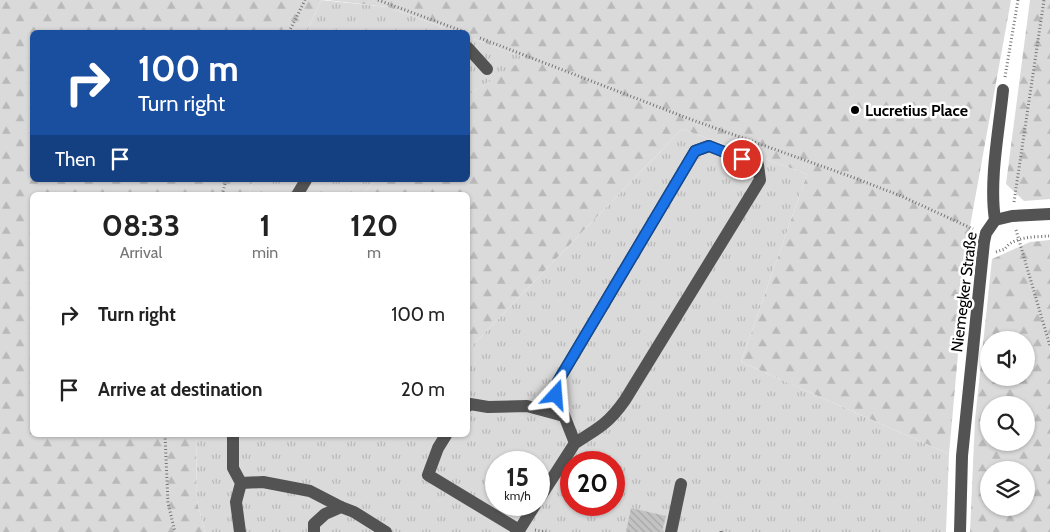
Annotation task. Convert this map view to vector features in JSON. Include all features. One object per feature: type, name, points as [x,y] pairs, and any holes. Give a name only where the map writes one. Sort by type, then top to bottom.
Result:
[{"type":"street","points":[[470,50],[487,69]]},
{"type":"street","name":"Niemegker Straße","points":[[960,532],[962,456],[983,252],[986,233],[995,220],[992,204],[1003,90]]},
{"type":"street","points":[[550,482],[575,443],[600,428],[614,416],[625,400],[760,180],[758,165],[709,146],[695,151],[557,383],[556,395],[575,443]]},
{"type":"street","points":[[995,220],[1012,216],[1050,214]]},
{"type":"street","points":[[470,404],[488,407],[527,406],[564,416]]},
{"type":"street","points":[[233,437],[233,468],[241,483],[236,502],[240,532]]},
{"type":"street","points":[[445,437],[438,448],[428,475],[519,531],[528,516]]},
{"type":"street","points":[[241,483],[263,482],[310,491],[354,512],[386,532]]},
{"type":"street","points":[[671,532],[681,484]]},
{"type":"street","points":[[314,532],[314,524],[325,514],[341,507]]},
{"type":"path","points":[[290,30],[305,0]]},
{"type":"path","points":[[378,0],[460,30]]},
{"type":"path","points":[[1003,90],[1018,0]]},
{"type":"path","points":[[1044,0],[1012,216],[1050,346]]},
{"type":"path","points":[[477,37],[696,121],[852,177],[901,196],[963,226],[986,233]]},
{"type":"path","points":[[983,252],[999,252],[1005,250],[1008,244],[1019,240],[1050,236]]},
{"type":"path","points":[[165,437],[168,503],[175,532]]},
{"type":"path","points":[[534,532],[535,530],[546,532]]},
{"type":"green space","points":[[0,0],[321,0],[308,30],[30,30],[30,182],[252,182],[249,192],[30,192],[30,437],[196,437],[197,501],[205,532],[0,532]]},
{"type":"green space","points":[[321,0],[387,7],[451,30],[308,30]]},
{"type":"green space","points":[[326,0],[1011,0],[969,232],[949,454],[741,362],[807,174],[682,129],[470,348],[470,192],[365,192],[373,182],[470,182],[470,94],[525,58],[470,38],[470,30],[451,30],[387,7]]},
{"type":"green space","points":[[1030,0],[1050,0],[1050,199],[1024,201],[1006,184]]},
{"type":"green space","points":[[470,38],[526,58],[470,94]]},
{"type":"green space","points":[[682,129],[807,174],[741,362],[949,454],[946,532],[205,532],[197,501],[196,437],[470,437],[470,348]]},
{"type":"green space","points":[[252,182],[373,182],[365,192],[249,192]]},
{"type":"green space","points":[[1050,240],[1050,532],[970,532],[975,420],[980,373],[980,386],[1035,386],[1035,331],[984,331],[992,259],[1030,242]]},
{"type":"building","points":[[631,508],[666,516],[662,532],[626,532]]},
{"type":"place","name":"Lucretius Place","points":[[855,110]]},
{"type":"route","points":[[556,395],[557,383],[695,151],[709,146],[742,159]]}]
